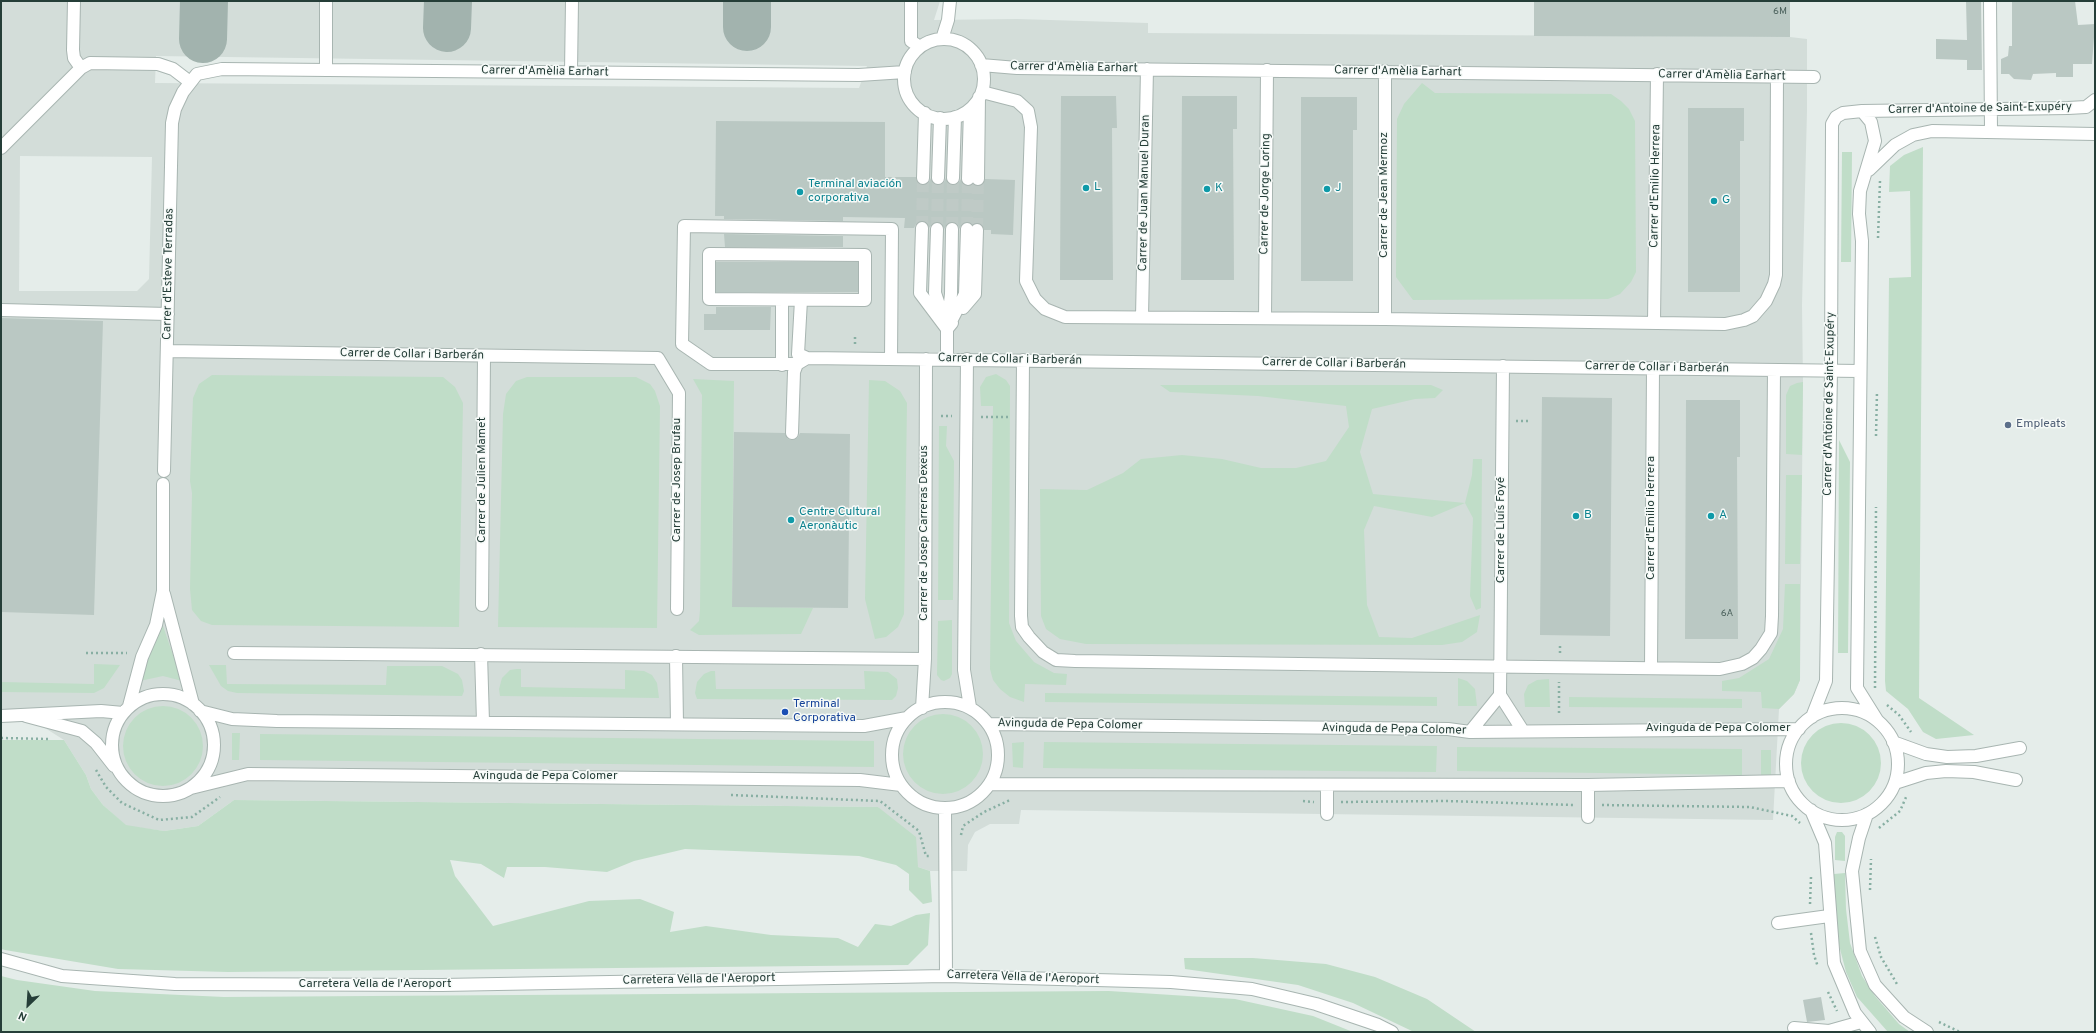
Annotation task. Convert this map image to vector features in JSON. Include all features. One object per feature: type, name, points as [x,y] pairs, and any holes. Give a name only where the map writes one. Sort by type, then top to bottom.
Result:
[{"type":"street","points":[[74,1],[73,50],[74,58],[81,68]]},
{"type":"street","points":[[326,1],[326,70]]},
{"type":"street","points":[[571,72],[572,1]]},
{"type":"street","points":[[911,1],[911,41],[920,47]]},
{"type":"street","points":[[942,39],[948,20],[950,1]]},
{"type":"street","points":[[1990,1],[1991,132]]},
{"type":"street","points":[[970,109],[973,179],[984,77],[982,65],[976,56],[966,46],[952,40],[942,39],[933,41],[920,47],[912,56],[905,72],[904,80],[907,94],[913,104],[925,113],[940,118],[955,117],[970,109],[981,95]]},
{"type":"street","points":[[1,148],[81,68],[94,63],[158,64],[173,69],[190,82]]},
{"type":"street","name":"Carrer d'Amèlia Earhart","points":[[982,65],[1017,68],[1657,74],[1814,77]]},
{"type":"street","name":"Carrer d'Amèlia Earhart","points":[[190,82],[198,74],[222,69],[859,75],[905,72]]},
{"type":"street","name":"Carrer de Juan Manuel Duran","points":[[1142,318],[1147,69]]},
{"type":"street","name":"Carrer de Jorge Loring","points":[[1265,318],[1267,70]]},
{"type":"street","name":"Carrer de Jean Mermoz","points":[[1384,319],[1385,71]]},
{"type":"street","name":"Carrer d'Emilio Herrera","points":[[1654,322],[1657,74]]},
{"type":"street","points":[[981,95],[1017,101],[1028,111],[1031,127],[1026,281],[1035,300],[1045,309],[1066,317],[1384,319],[1725,324],[1744,320],[1760,310],[1772,292],[1776,275],[1776,76]]},
{"type":"street","name":"Carrer d'Esteve Terradas","points":[[164,471],[172,123],[175,109],[190,82]]},
{"type":"street","name":"Carrer d'Antoine de Saint-Exupéry","points":[[1812,717],[1826,681],[1831,370],[1832,124],[1836,117],[1843,113],[1862,111],[2068,108],[2086,107],[2095,100]]},
{"type":"street","name":"Carrer d'Antoine de Saint-Exupéry","points":[[1862,111],[1871,122],[1875,141],[1860,191],[1859,214],[1862,240],[1857,688],[1877,720]]},
{"type":"street","points":[[923,178],[925,113]]},
{"type":"street","points":[[953,178],[955,117]]},
{"type":"street","points":[[938,178],[940,118]]},
{"type":"street","name":"Carrer d'Antoine de Saint-Exupéry","points":[[1865,173],[1895,144],[1913,135],[1932,131],[2095,134]]},
{"type":"street","name":"Carrer de Collar i Barberán","points":[[891,359],[892,229],[684,226],[682,344],[711,364],[782,365],[802,361],[967,359],[1860,371]]},
{"type":"street","points":[[922,228],[920,293],[947,329]]},
{"type":"street","points":[[937,229],[935,293],[947,329]]},
{"type":"street","points":[[947,359],[947,329],[951,294],[952,229]]},
{"type":"street","points":[[947,329],[970,294],[972,230]]},
{"type":"street","points":[[709,254],[865,255],[865,300],[801,300],[709,299],[709,254]]},
{"type":"street","points":[[782,300],[782,365]]},
{"type":"street","points":[[792,433],[794,372],[802,361],[798,354],[801,300]]},
{"type":"street","points":[[1,310],[168,314]]},
{"type":"street","name":"Carrer de Collar i Barberán","points":[[167,351],[658,358]]},
{"type":"street","name":"Carrer de Julien Mamet","points":[[482,605],[484,356]]},
{"type":"street","name":"Carrer de Josep Brufau","points":[[658,358],[679,393],[677,609]]},
{"type":"street","name":"Carrer de Josep Carreras Dexeus","points":[[922,708],[925,659],[926,359]]},
{"type":"street","points":[[967,359],[964,670],[970,707]]},
{"type":"street","points":[[1023,360],[1022,627],[1043,652],[1056,660],[1075,661],[1720,669],[1742,664],[1753,658],[1761,649],[1770,633],[1774,370]]},
{"type":"street","name":"Carrer de Lluís Foyé","points":[[1500,695],[1503,366]]},
{"type":"street","name":"Carrer d'Emilio Herrera","points":[[1651,668],[1653,368]]},
{"type":"street","points":[[126,710],[142,657],[156,625],[163,591],[163,484]]},
{"type":"street","points":[[26,716],[82,731],[96,743],[126,781],[145,793],[157,796],[169,796],[191,788],[206,772],[212,760],[214,745],[211,728],[197,708],[163,591]]},
{"type":"street","points":[[234,653],[925,659]]},
{"type":"street","points":[[481,654],[483,722]]},
{"type":"street","points":[[676,656],[677,724]]},
{"type":"street","points":[[126,781],[118,770],[112,753],[112,737],[117,720],[136,701],[153,695],[177,696],[197,708],[232,718],[277,721],[864,726],[907,718]]},
{"type":"street","points":[[1470,732],[1500,695],[1523,731]]},
{"type":"street","points":[[946,701],[970,707],[989,724],[998,748],[998,766],[990,784],[982,793],[964,805],[945,808],[921,802],[901,785],[894,769],[892,752],[898,730],[907,718],[922,708],[946,701]]},
{"type":"street","points":[[1844,708],[1860,711],[1877,720],[1889,733],[1897,751],[1899,764],[1895,783],[1881,805],[1867,814],[1849,820],[1828,818],[1811,810],[1798,798],[1789,781],[1786,768],[1788,749],[1799,729],[1812,717],[1825,711],[1844,708]]},
{"type":"street","points":[[1,716],[126,710]]},
{"type":"street","name":"Avinguda de Pepa Colomer","points":[[989,724],[1448,729],[1470,732],[1799,729]]},
{"type":"street","points":[[1893,742],[1926,754],[1947,757],[1976,756],[2020,748]]},
{"type":"street","points":[[1895,783],[1926,773],[1946,771],[1974,772],[2016,780]]},
{"type":"street","name":"Avinguda de Pepa Colomer","points":[[191,788],[243,774],[860,780],[901,785]]},
{"type":"street","points":[[990,784],[1588,785],[1789,781]]},
{"type":"street","points":[[1327,785],[1327,814]]},
{"type":"street","points":[[1588,785],[1588,817]]},
{"type":"street","points":[[945,808],[946,976]]},
{"type":"street","points":[[1811,810],[1825,842],[1829,916],[1834,963],[1855,1013],[1870,1032]]},
{"type":"street","points":[[1867,814],[1859,838],[1852,871],[1860,951],[1875,985],[1904,1017],[1927,1032]]},
{"type":"street","points":[[1778,924],[1829,916]]},
{"type":"street","name":"Carretera Vella de l'Aeroport","points":[[1,959],[62,976],[175,984],[442,986],[946,976],[1171,982],[1252,989],[1316,1004],[1378,1024],[1392,1032]]},
{"type":"street","points":[[1794,1028],[1829,1031],[1861,1022]]},
{"type":"path","points":[[1878,244],[1880,174]]},
{"type":"path","points":[[1876,443],[1877,385]]},
{"type":"path","points":[[1876,503],[1874,663],[1875,689],[1878,693]]},
{"type":"path","points":[[1884,703],[1899,715],[1916,736]]},
{"type":"path","points":[[1878,829],[1900,811],[1906,795],[1911,791]]},
{"type":"path","points":[[960,840],[963,826],[984,812],[1009,800],[1017,799]]},
{"type":"path","points":[[1300,801],[1315,802]]},
{"type":"path","points":[[1336,802],[1447,801],[1579,805]]},
{"type":"path","points":[[1595,805],[1750,807],[1792,816],[1802,825]]},
{"type":"path","points":[[1870,896],[1871,854]]},
{"type":"path","points":[[1874,932],[1881,957],[1900,989]]},
{"type":"path","points":[[1934,1019],[1960,1032]]},
{"type":"shaded area","points":[[1,1],[940,1],[934,20],[1017,19],[1148,23],[1148,33],[1790,37],[1807,39],[1807,111],[1802,305],[1803,382],[1800,680],[1794,694],[1779,709],[1773,820],[1021,810],[1019,824],[990,824],[975,832],[968,845],[967,871],[930,871],[918,867],[878,807],[234,800],[198,826],[164,831],[126,826],[103,805],[91,789],[86,775],[64,740],[26,716],[1,716]],"holes":[[[156,56],[867,66],[859,88],[155,83]],[[20,156],[152,157],[149,279],[137,291],[19,291]]]},
{"type":"green space","points":[[1422,83],[1435,93],[1611,94],[1629,109],[1635,121],[1636,272],[1631,282],[1620,294],[1608,299],[1413,300],[1396,277],[1397,119],[1404,104]]},
{"type":"green space","points":[[1923,147],[1919,698],[1974,735],[1936,739],[1923,732],[1908,709],[1886,691],[1885,681],[1889,278],[1911,277],[1910,191],[1889,192],[1890,166],[1904,155]]},
{"type":"green space","points":[[1842,152],[1852,152],[1851,262],[1841,262]]},
{"type":"green space","points":[[996,374],[1006,380],[1010,386],[1009,623],[1016,641],[1034,662],[1054,673],[1067,674],[1066,685],[1025,684],[1024,702],[1010,697],[1000,689],[993,680],[990,669],[993,406],[981,406],[980,387],[986,377]]},
{"type":"green space","points":[[212,375],[443,377],[455,387],[463,403],[459,627],[212,625],[201,621],[192,610],[190,589],[192,493],[190,481],[193,398],[199,384]]},
{"type":"green space","points":[[527,377],[636,377],[650,384],[655,391],[660,406],[657,628],[498,627],[503,414],[506,394],[516,381]]},
{"type":"green space","points":[[693,379],[734,381],[732,606],[813,608],[801,634],[699,635],[690,630],[699,621],[700,610],[702,395]]},
{"type":"green space","points":[[869,380],[885,381],[900,391],[907,403],[904,614],[898,627],[886,637],[875,639],[865,599]]},
{"type":"green space","points":[[1803,382],[1802,455],[1786,454],[1786,395],[1790,386]]},
{"type":"green space","points":[[1160,385],[1431,385],[1443,390],[1435,398],[1415,399],[1372,409],[1360,452],[1373,494],[1465,503],[1432,517],[1374,506],[1364,530],[1367,605],[1379,637],[1412,638],[1480,615],[1477,632],[1462,642],[1442,645],[1086,644],[1060,639],[1046,629],[1041,616],[1040,489],[1087,490],[1123,473],[1141,459],[1182,455],[1222,459],[1261,468],[1296,468],[1326,461],[1349,427],[1346,406],[1258,396],[1170,392]]},
{"type":"green space","points":[[939,426],[947,426],[946,446],[954,461],[953,600],[938,600]]},
{"type":"green space","points":[[1839,440],[1850,462],[1848,653],[1838,653]]},
{"type":"green space","points":[[1473,459],[1482,459],[1481,608],[1476,610],[1470,596],[1473,518],[1465,503],[1472,475]]},
{"type":"green space","points":[[1786,475],[1802,475],[1800,564],[1785,564]]},
{"type":"green space","points":[[1785,584],[1800,584],[1800,680],[1794,694],[1779,709],[1762,708],[1761,692],[1722,691],[1722,681],[1739,678],[1769,659],[1783,629]]},
{"type":"green space","points":[[952,620],[952,674],[950,678],[944,681],[937,675],[938,621]]},
{"type":"green space","points":[[162,623],[182,681],[163,676],[140,681]]},
{"type":"green space","points":[[94,664],[120,665],[104,688],[94,693],[1,692],[1,682],[94,684]]},
{"type":"green space","points":[[209,665],[226,665],[227,684],[386,685],[387,666],[442,666],[458,674],[462,680],[464,691],[462,696],[237,693],[228,691],[221,686]]},
{"type":"green space","points":[[521,669],[521,687],[625,689],[625,670],[644,671],[652,675],[657,683],[659,698],[500,696],[499,689],[502,678],[510,670]]},
{"type":"green space","points":[[715,671],[716,689],[865,689],[864,671],[888,672],[897,679],[898,688],[896,696],[892,700],[697,699],[695,693],[697,682],[704,674]]},
{"type":"green space","points":[[1458,678],[1467,681],[1475,689],[1477,706],[1458,706]]},
{"type":"green space","points":[[1549,679],[1550,707],[1525,707],[1524,694],[1528,685],[1537,680]]},
{"type":"green space","points":[[1045,693],[1437,697],[1437,706],[1045,702]]},
{"type":"green space","points":[[1569,697],[1742,699],[1742,708],[1569,707]]},
{"type":"green space","points":[[155,706],[171,706],[192,717],[203,738],[203,754],[192,775],[171,786],[155,786],[141,780],[134,775],[129,768],[123,754],[123,738],[129,724],[134,717],[141,712]]},
{"type":"green space","points":[[935,714],[951,714],[972,725],[983,746],[983,762],[972,783],[951,794],[935,794],[921,788],[914,783],[909,776],[903,762],[903,746],[909,732],[914,725],[921,720]]},
{"type":"green space","points":[[1833,723],[1849,723],[1863,730],[1874,741],[1881,755],[1881,771],[1878,778],[1869,791],[1863,796],[1849,803],[1833,803],[1819,796],[1808,785],[1801,771],[1801,755],[1808,741],[1819,730]]},
{"type":"green space","points":[[232,733],[240,733],[239,760],[232,760]]},
{"type":"green space","points":[[260,734],[874,741],[874,767],[260,760]]},
{"type":"green space","points":[[1,740],[64,740],[86,775],[91,789],[103,805],[126,825],[164,831],[198,826],[234,800],[878,807],[916,837],[918,867],[930,871],[932,902],[923,904],[909,890],[909,874],[896,865],[859,856],[685,849],[634,861],[607,872],[545,867],[507,867],[504,878],[481,864],[450,860],[455,876],[493,926],[589,901],[640,899],[674,912],[670,932],[706,926],[771,935],[838,938],[858,947],[875,924],[891,926],[916,915],[930,913],[928,945],[908,965],[228,972],[118,969],[5,950],[1,949]]},
{"type":"green space","points":[[1024,742],[1023,768],[1013,767],[1012,743]]},
{"type":"green space","points":[[1044,742],[1437,746],[1436,772],[1043,768]]},
{"type":"green space","points":[[1457,747],[1742,749],[1742,775],[1457,771]]},
{"type":"green space","points":[[1761,750],[1771,750],[1771,776],[1761,776]]},
{"type":"green space","points":[[1837,832],[1842,832],[1845,836],[1845,861],[1835,860],[1835,837]]},
{"type":"green space","points":[[1845,873],[1846,909],[1850,943],[1862,976],[1875,996],[1899,1024],[1910,1032],[1888,1032],[1857,997],[1846,972],[1834,918],[1834,874]]},
{"type":"green space","points":[[1184,958],[1253,958],[1326,964],[1375,977],[1427,999],[1476,1032],[1414,1032],[1353,1003],[1298,985],[1185,969]]},
{"type":"green space","points":[[1,976],[17,980],[95,991],[224,997],[1109,991],[1235,999],[1313,1016],[1353,1032],[1,1032]]},
{"type":"building","points":[[1534,1],[1790,1],[1790,37],[1534,36]]},
{"type":"building","points":[[1966,1],[1981,1],[1982,70],[1967,70],[1967,60],[1936,59],[1936,39],[1967,40]]},
{"type":"building","points":[[2012,1],[2075,1],[2078,25],[2095,24],[2092,64],[2073,64],[2073,77],[2056,77],[2056,73],[2033,74],[2031,80],[2014,79],[2009,74],[2001,74],[2001,59],[2008,56],[2009,46],[2012,46]]},
{"type":"building","name":"L","points":[[1061,96],[1116,96],[1117,128],[1112,128],[1113,280],[1060,280]]},
{"type":"building","name":"K","points":[[1182,96],[1237,96],[1237,129],[1233,129],[1234,280],[1181,280]]},
{"type":"building","name":"J","points":[[1301,97],[1357,97],[1357,130],[1353,130],[1353,281],[1301,281]]},
{"type":"building","name":"G","points":[[1688,108],[1744,108],[1744,141],[1740,141],[1740,292],[1688,292]]},
{"type":"building","name":"Terminal aviación corporativa","points":[[716,121],[885,122],[885,177],[916,177],[917,182],[923,185],[929,182],[931,178],[934,184],[938,185],[944,182],[946,178],[949,184],[953,185],[961,179],[964,185],[968,186],[973,184],[981,186],[985,179],[1015,180],[1013,235],[991,234],[991,230],[984,230],[981,223],[973,224],[968,222],[963,223],[959,229],[958,225],[952,222],[948,223],[944,229],[941,222],[934,222],[929,228],[926,222],[922,221],[916,224],[914,228],[904,228],[905,218],[843,217],[843,221],[724,219],[724,216],[715,216]]},
{"type":"building","points":[[724,234],[843,236],[843,247],[725,247]]},
{"type":"building","points":[[716,262],[858,262],[858,292],[716,292]]},
{"type":"building","points":[[716,307],[771,307],[770,330],[704,330],[704,314],[716,314]]},
{"type":"building","points":[[1,318],[103,321],[94,615],[1,612]]},
{"type":"building","name":"B","points":[[1542,397],[1612,398],[1610,636],[1540,635]]},
{"type":"building","name":"A","points":[[1686,400],[1740,400],[1740,457],[1737,457],[1738,639],[1685,639]]},
{"type":"building","name":"Centre Cultural Aeronàutic","points":[[734,432],[785,433],[788,439],[792,440],[798,437],[800,433],[850,434],[848,608],[732,607]]},
{"type":"building","points":[[1821,997],[1825,1020],[1807,1022],[1803,1000]]},
{"type":"taxiway","points":[[203,39],[204,1]]},
{"type":"taxiway","points":[[447,28],[448,1]]},
{"type":"taxiway","points":[[747,1],[747,27]]},
{"type":"tunnel","points":[[922,228],[923,178]]},
{"type":"tunnel","points":[[937,229],[938,178]]},
{"type":"tunnel","points":[[952,229],[953,178]]},
{"type":"tunnel","points":[[967,229],[968,179]]},
{"type":"tunnel","points":[[977,230],[978,179]]},
{"type":"place","name":"L","points":[[1086,188]]},
{"type":"place","name":"K","points":[[1207,189]]},
{"type":"place","name":"J","points":[[1327,189]]},
{"type":"place","name":"Terminal aviación corporativa","points":[[800,192]]},
{"type":"place","name":"G","points":[[1714,201]]},
{"type":"place","name":"Empleats","points":[[2008,425]]},
{"type":"place","name":"B","points":[[1576,516]]},
{"type":"place","name":"A","points":[[1711,516]]},
{"type":"place","name":"Centre Cultural Aeronàutic","points":[[791,520]]},
{"type":"place","name":"Terminal Corporativa","points":[[785,712]]}]
